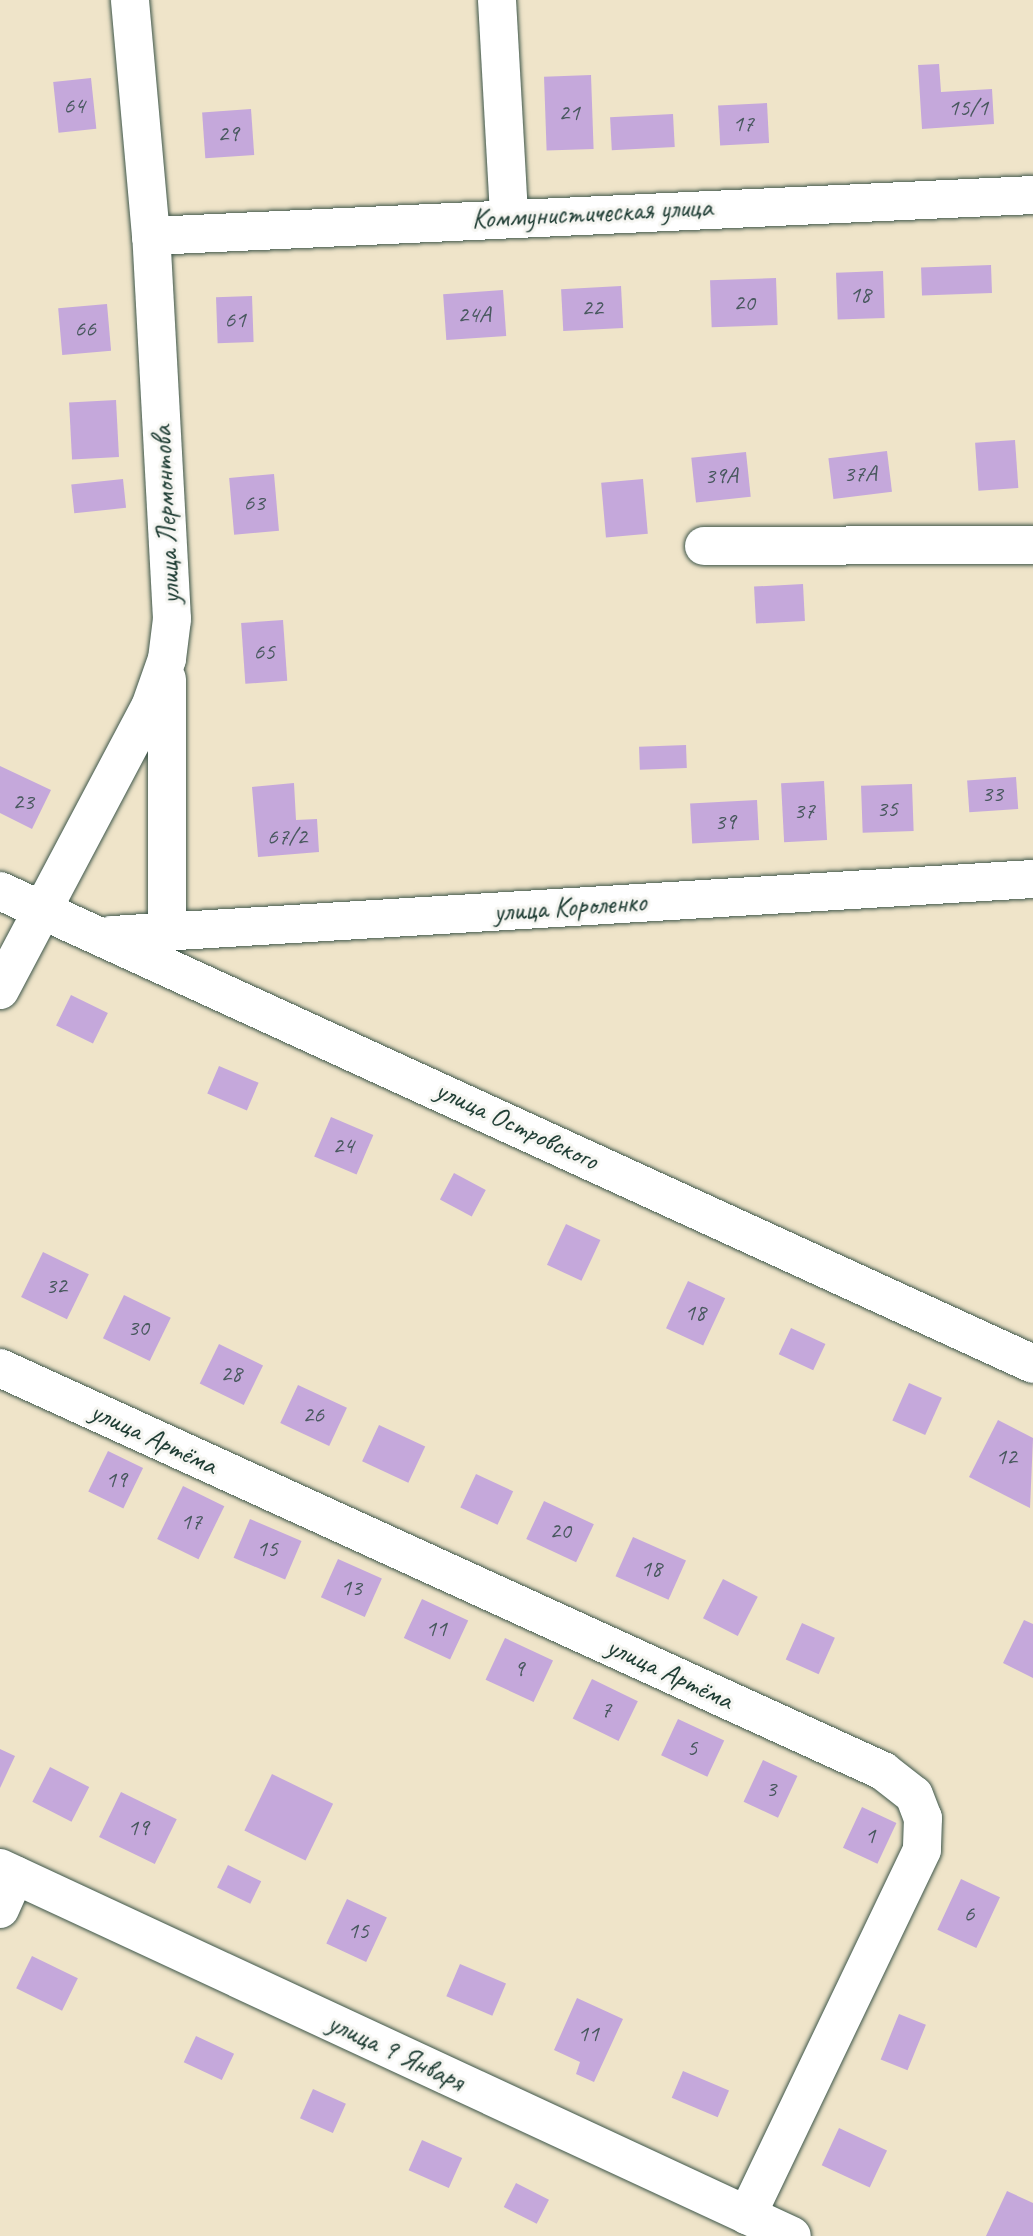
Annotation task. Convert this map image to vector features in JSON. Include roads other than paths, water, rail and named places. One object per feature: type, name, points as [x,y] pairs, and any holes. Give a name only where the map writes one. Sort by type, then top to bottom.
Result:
[{"type":"street","name":"улица Лермонтова","points":[[0,989],[39,910],[150,706],[167,659],[172,619],[151,236],[130,0]]},
{"type":"street","points":[[498,0],[509,216]]},
{"type":"street","name":"Коммунистическая улица","points":[[151,236],[509,216],[1033,194]]},
{"type":"street","points":[[704,546],[1033,545]]},
{"type":"street","points":[[167,659],[167,932]]},
{"type":"street","name":"улица Короленко","points":[[107,936],[1033,879]]},
{"type":"street","name":"улица Островского","points":[[0,891],[39,910],[107,936],[1033,1364]]},
{"type":"street","name":"улица Артёма","points":[[0,1368],[883,1771],[914,1795],[923,1818],[922,1850],[747,2215]]},
{"type":"street","name":"улица 9 Января","points":[[5,1884],[792,2236]]}]
